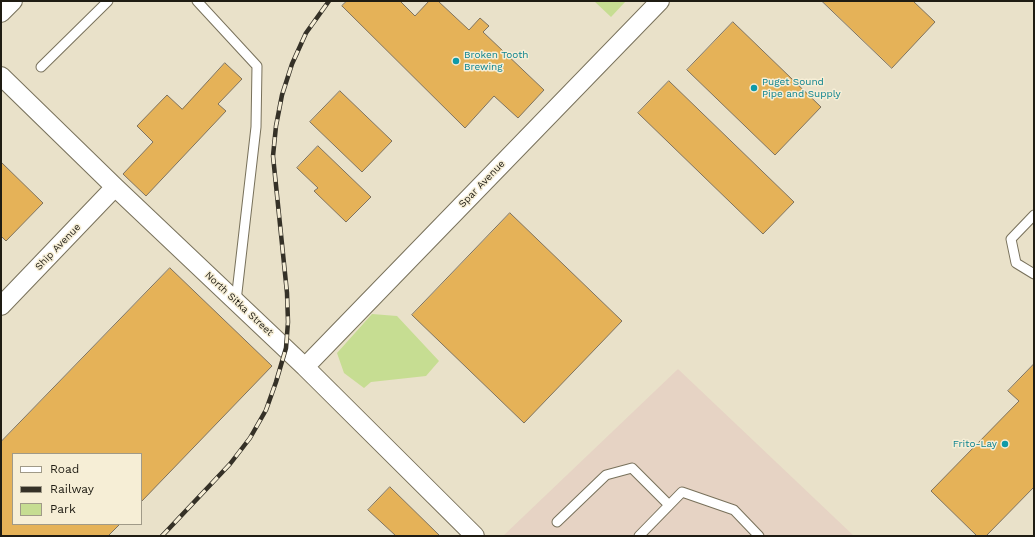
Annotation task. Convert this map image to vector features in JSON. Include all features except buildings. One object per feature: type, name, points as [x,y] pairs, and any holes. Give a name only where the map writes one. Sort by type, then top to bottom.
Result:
[{"type":"street","points":[[1,13],[13,1]]},
{"type":"street","name":"Spar Avenue","points":[[305,367],[660,1]]},
{"type":"street","name":"North Sitka Street","points":[[1,76],[115,187],[305,367],[475,536]]},
{"type":"street","name":"Ship Avenue","points":[[1,306],[115,187]]},
{"type":"lane","points":[[41,67],[108,1]]},
{"type":"lane","points":[[198,1],[257,66],[256,127],[236,301]]},
{"type":"lane","points":[[1034,215],[1011,239],[1016,263],[1034,274]]},
{"type":"lane","points":[[557,522],[606,475],[632,468],[669,505]]},
{"type":"lane","points":[[639,536],[682,492],[734,510],[759,536]]},
{"type":"shaded area","points":[[678,369],[854,536],[503,536]]},
{"type":"green space","points":[[594,1],[626,1],[611,17]]},
{"type":"green space","points":[[372,314],[397,316],[439,361],[426,376],[371,382],[364,388],[344,373],[337,353]]},
{"type":"railway","points":[[162,536],[230,464],[250,438],[266,410],[276,382],[286,348],[288,322],[287,293],[273,156],[276,126],[282,95],[292,64],[306,33],[329,1]]},
{"type":"place","name":"Broken Tooth Brewing","points":[[456,61]]},
{"type":"place","name":"Puget Sound Pipe and Supply","points":[[754,88]]},
{"type":"place","name":"Frito-Lay","points":[[1005,444]]}]
